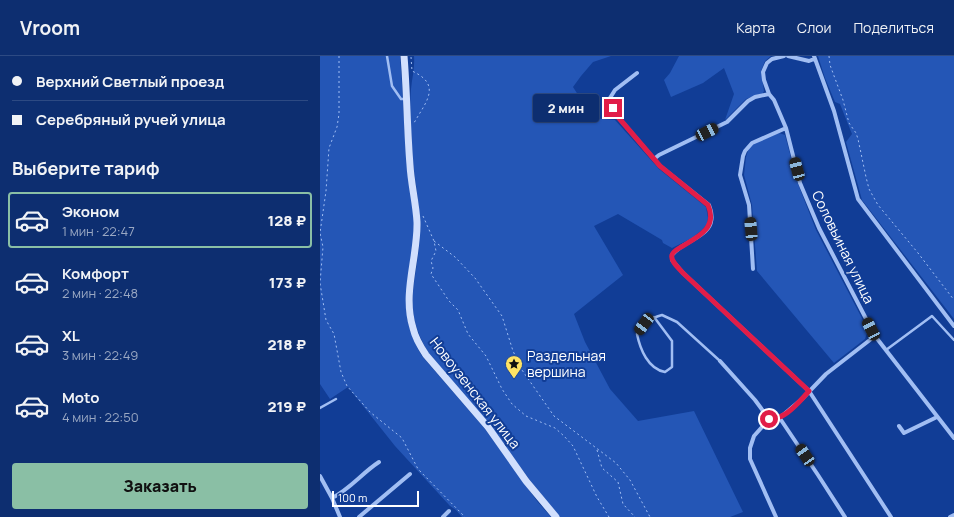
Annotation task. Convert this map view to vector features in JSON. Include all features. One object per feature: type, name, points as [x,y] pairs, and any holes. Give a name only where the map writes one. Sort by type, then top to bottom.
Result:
[{"type":"main road","name":"Новоузенская улица","points":[[404,56],[410,167],[417,222],[416,250],[410,288],[410,314],[412,327],[426,355],[488,427],[526,481],[556,517]]},
{"type":"street","name":"Соловьиная улица","points":[[784,56],[772,59],[765,65],[763,72],[764,80],[769,94],[774,100],[786,128],[800,183],[819,228],[875,336],[954,438]]},
{"type":"street","points":[[788,56],[809,60],[814,58],[834,111],[858,199],[954,326]]},
{"type":"street","points":[[637,73],[615,90],[610,98],[618,117],[660,166],[708,205],[711,212],[712,218],[705,231],[694,240],[675,251],[672,255],[672,260],[683,273],[809,391],[891,517]]},
{"type":"street","points":[[654,159],[658,155],[727,122],[748,101],[756,97],[769,94]]},
{"type":"street","points":[[752,269],[749,206],[740,175],[743,156],[745,151],[752,143],[786,128]]},
{"type":"street","points":[[776,517],[750,459],[754,436],[769,419],[779,417],[802,399],[826,374],[875,336]]},
{"type":"street","points":[[720,361],[755,400],[769,419]]},
{"type":"street","points":[[779,417],[845,517]]},
{"type":"street","points":[[899,426],[904,433],[937,417]]},
{"type":"street","points":[[332,498],[360,479],[368,469],[379,462]]},
{"type":"street","points":[[359,517],[410,474]]},
{"type":"street","points":[[320,476],[340,517]]},
{"type":"street","points":[[443,517],[449,511]]},
{"type":"street","points":[[950,517],[954,515]]},
{"type":"lane","points":[[387,56],[392,86],[401,99],[406,100]]},
{"type":"lane","points":[[654,317],[672,341],[672,367],[664,372],[657,370],[649,363],[639,342],[637,334],[644,324],[654,317],[662,315],[677,322],[720,361]]},
{"type":"lane","points":[[886,351],[932,316],[954,340]]},
{"type":"lane","points":[[320,408],[336,399]]},
{"type":"path","points":[[339,56],[339,114],[337,127],[329,148],[326,191],[320,233],[322,248],[320,283],[326,320],[334,334],[341,372],[347,386],[370,412],[402,438],[418,469],[465,517]]},
{"type":"path","points":[[411,56],[412,71],[422,75],[428,83],[430,95],[414,125]]},
{"type":"path","points":[[829,56],[830,65],[843,100],[849,123],[858,139],[866,177],[872,194],[878,205],[918,253],[954,300]]},
{"type":"path","points":[[421,212],[434,241],[436,251],[431,261],[433,268],[431,274],[449,301],[458,310],[468,334],[486,356],[502,390],[512,404],[526,416],[555,428],[564,436],[572,446],[597,497],[610,517]]},
{"type":"path","points":[[434,241],[454,257],[475,278],[488,295],[502,316],[513,352],[522,370],[554,416],[616,463],[630,480],[650,517]]},
{"type":"path","points":[[597,450],[602,468],[618,482],[623,504],[635,517]]},
{"type":"shaded area","points":[[320,56],[400,56],[408,172],[414,216],[413,241],[406,306],[408,322],[413,338],[422,356],[485,429],[537,501],[551,517],[462,517],[395,446],[348,387],[330,399],[320,384]]},
{"type":"shaded area","points":[[414,56],[611,56],[593,62],[573,87],[593,118],[615,120],[659,169],[706,207],[708,218],[707,224],[702,230],[692,238],[672,248],[663,243],[662,240],[618,214],[594,226],[623,275],[574,314],[585,342],[610,389],[638,421],[694,411],[743,512],[730,517],[560,517],[529,479],[490,426],[428,352],[419,335],[413,305],[413,291],[420,228],[410,118],[410,96],[414,69]]},
{"type":"shaded area","points":[[679,56],[771,56],[765,61],[761,71],[763,93],[746,99],[725,120],[734,94],[724,68],[703,83],[671,97],[664,80],[670,73]]},
{"type":"shaded area","points":[[818,56],[954,56],[954,319],[862,200],[846,142],[852,134],[840,104],[835,102]]},
{"type":"shaded area","points":[[779,133],[785,135],[798,184],[816,230],[868,330],[865,339],[834,363],[757,271],[752,205],[744,175],[746,157],[749,148],[753,144]]},
{"type":"place","name":"Раздельная вершина","points":[[514,379]]},
{"type":"route","points":[[613,108],[618,117],[660,166],[708,205],[711,212],[712,218],[705,231],[694,240],[675,251],[672,255],[672,260],[683,273],[809,391],[783,415],[769,419]]}]
